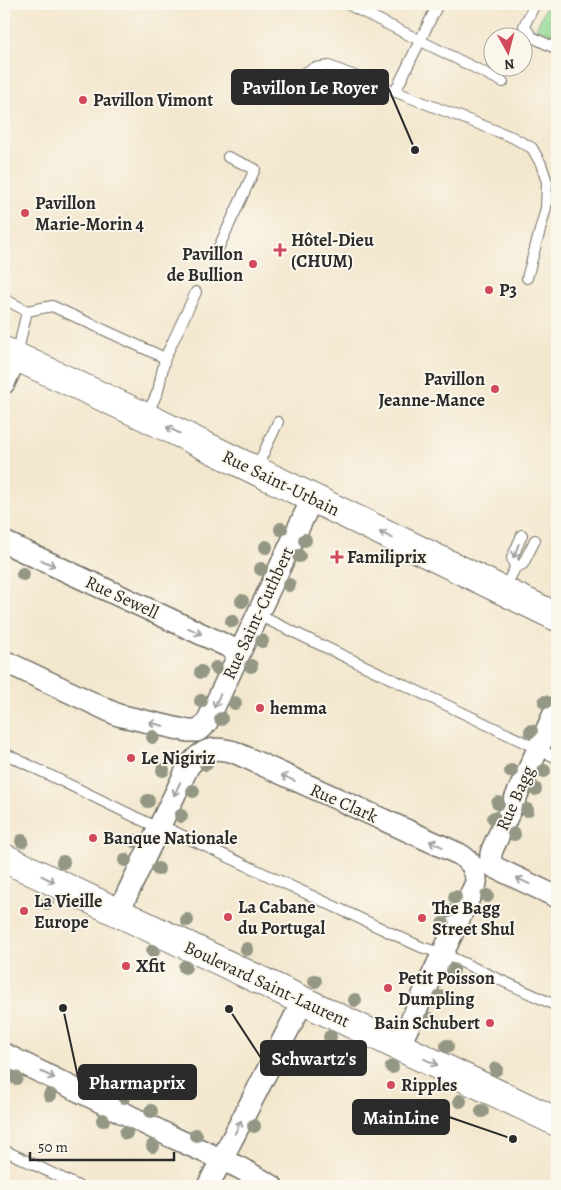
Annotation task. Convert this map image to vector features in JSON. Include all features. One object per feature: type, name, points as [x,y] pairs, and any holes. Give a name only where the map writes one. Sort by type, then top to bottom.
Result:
[{"type":"main road","name":"Rue Saint-Urbain","points":[[10,354],[146,417],[312,499],[509,579],[557,617]]},
{"type":"main road","name":"Boulevard Saint-Laurent","points":[[4,858],[557,1122]]},
{"type":"street","points":[[4,383],[10,354]]},
{"type":"street","name":"Rue Saint-Cuthbert","points":[[4,661],[118,715],[188,731],[203,727],[312,499]]},
{"type":"street","name":"Rue Sewell","points":[[4,542],[240,652]]},
{"type":"street","name":"Rue Bagg","points":[[399,1046],[444,954],[557,707]]},
{"type":"street","name":"Rue Clark","points":[[159,826],[188,767],[196,756],[206,750],[219,749],[234,752],[467,859],[483,866],[494,867],[557,897]]},
{"type":"street","points":[[118,913],[159,826]]},
{"type":"street","points":[[208,1186],[304,1001]]},
{"type":"street","points":[[4,1054],[262,1179],[272,1186]]},
{"type":"lane","points":[[347,4],[504,82]]},
{"type":"lane","points":[[395,92],[438,4]]},
{"type":"lane","points":[[535,4],[524,26],[532,37],[557,49]]},
{"type":"lane","points":[[300,75],[314,68],[329,66],[512,137],[532,148],[541,164],[547,182],[546,208],[527,278]]},
{"type":"lane","points":[[217,250],[255,169],[228,157]]},
{"type":"lane","points":[[146,417],[158,391],[164,358],[196,292]]},
{"type":"lane","points":[[4,299],[27,310],[52,306],[164,358]]},
{"type":"lane","points":[[10,354],[27,310]]},
{"type":"lane","points":[[255,470],[278,422]]},
{"type":"lane","points":[[509,579],[512,558],[522,534]]},
{"type":"lane","points":[[509,579],[523,564],[535,540]]},
{"type":"lane","points":[[258,615],[557,758]]},
{"type":"lane","points":[[4,753],[421,947],[444,954],[557,1006]]},
{"type":"lane","points":[[4,1150],[78,1186]]},
{"type":"green space","points":[[547,4],[557,4],[557,41],[535,31]]},
{"type":"place","name":"Pavillon Vimont","points":[[83,100]]},
{"type":"place","name":"Pavillon Le Royer","points":[[415,150]]},
{"type":"place","name":"Pavillon Marie-Morin 4","points":[[25,213]]},
{"type":"place","name":"Hôtel-Dieu (CHUM)","points":[[280,250]]},
{"type":"place","name":"Pavillon de Bullion","points":[[253,264]]},
{"type":"place","name":"P3","points":[[489,290]]},
{"type":"place","name":"Pavillon Jeanne-Mance","points":[[495,389]]},
{"type":"place","name":"Familiprix","points":[[337,557]]},
{"type":"place","name":"hemma","points":[[260,708]]},
{"type":"place","name":"Le Nigiriz","points":[[131,758]]},
{"type":"place","name":"Banque Nationale","points":[[93,838]]},
{"type":"place","name":"La Vieille Europe","points":[[24,911]]},
{"type":"place","name":"La Cabane du Portugal","points":[[228,917]]},
{"type":"place","name":"The Bagg Street Shul","points":[[422,918]]},
{"type":"place","name":"Xfit","points":[[126,966]]},
{"type":"place","name":"Petit Poisson Dumpling","points":[[388,988]]},
{"type":"place","name":"Pharmaprix","points":[[63,1008]]},
{"type":"place","name":"Schwartz's","points":[[229,1009]]},
{"type":"place","name":"Bain Schubert","points":[[490,1023]]},
{"type":"place","name":"Ripples","points":[[391,1085]]},
{"type":"place","name":"MainLine","points":[[513,1139]]}]
